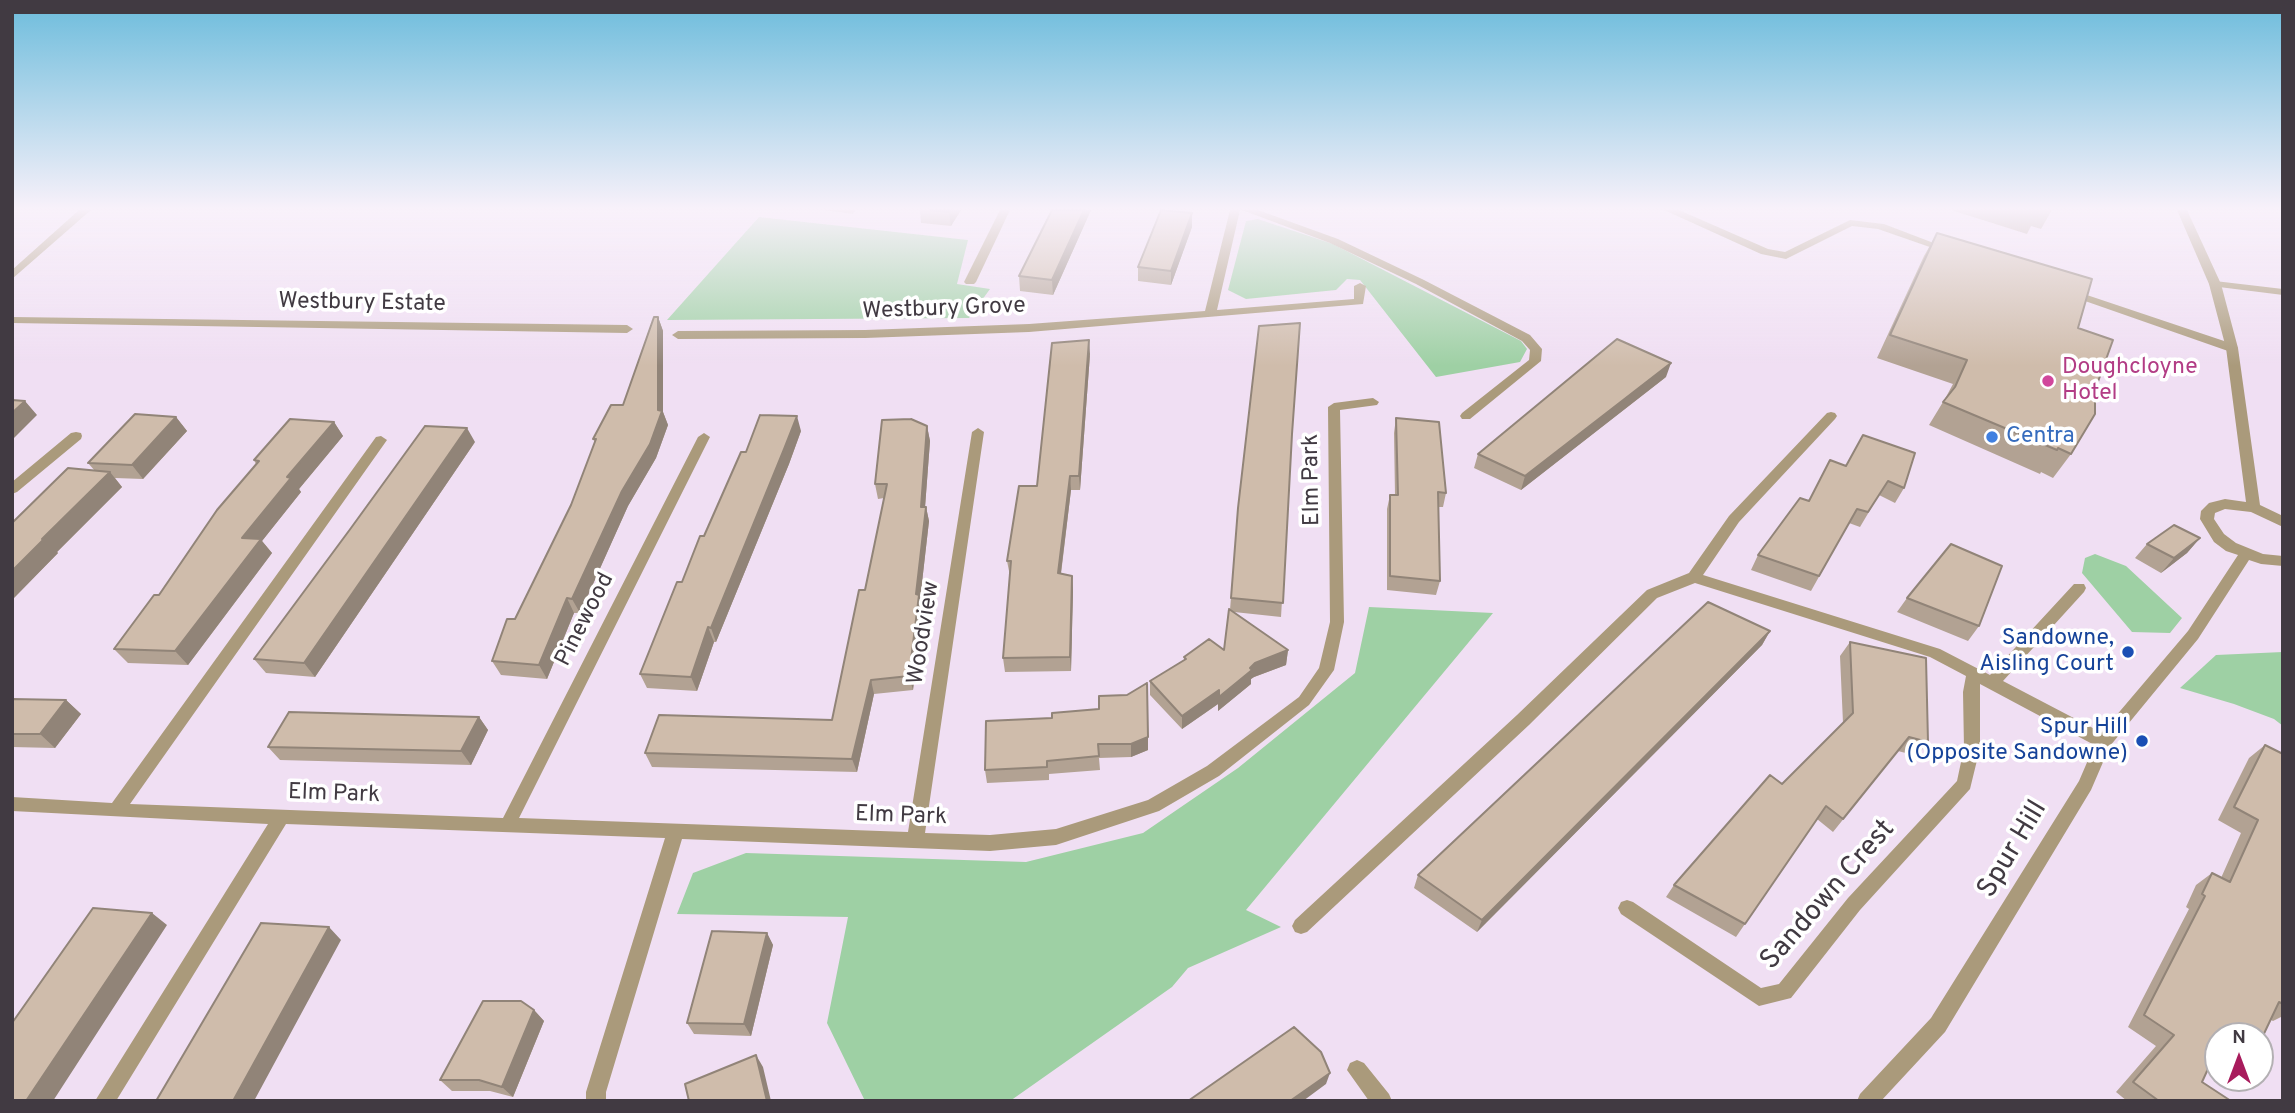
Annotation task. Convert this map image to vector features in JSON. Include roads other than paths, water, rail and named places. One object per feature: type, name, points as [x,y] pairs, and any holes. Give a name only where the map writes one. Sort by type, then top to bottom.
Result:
[{"type":"street","points":[[12,276],[28,262]]},
{"type":"street","name":"Westbury Grove","points":[[970,282],[980,262]]},
{"type":"street","points":[[1210,314],[1223,262]]},
{"type":"street","points":[[1377,262],[1526,338],[1536,349],[1535,361],[1466,416]]},
{"type":"street","points":[[2205,262],[2215,284],[2232,348],[2255,508]]},
{"type":"street","points":[[2215,284],[2283,292]]},
{"type":"street","name":"Westbury Grove","points":[[678,335],[865,334],[1029,328],[1359,302],[1360,286]]},
{"type":"street","points":[[2063,289],[2232,348]]},
{"type":"street","name":"Westbury Estate","points":[[12,320],[627,329]]},
{"type":"street","name":"Elm Park","points":[[12,804],[989,844],[1056,837],[1153,806],[1213,771],[1304,701],[1325,670],[1337,622],[1334,407],[1373,402]]},
{"type":"street","points":[[1301,926],[1523,720],[1652,594],[1694,577],[1734,519],[1831,416]]},
{"type":"street","name":"Woodview","points":[[915,841],[978,432]]},
{"type":"street","points":[[12,489],[76,436]]},
{"type":"street","name":"Pinewood","points":[[508,824],[704,437]]},
{"type":"street","points":[[117,809],[381,440]]},
{"type":"street","points":[[2283,522],[2255,508],[2225,504],[2214,506],[2208,511],[2207,519],[2219,538],[2246,554],[2261,559],[2283,561]]},
{"type":"street","name":"Spur Hill","points":[[1867,1101],[1938,1025],[2084,785],[2104,742],[2193,635],[2246,554]]},
{"type":"street","points":[[1694,577],[1935,653],[2104,742]]},
{"type":"street","points":[[1993,682],[2079,588]]},
{"type":"street","name":"Sandown Crest","points":[[1627,908],[1759,997],[1784,992],[1854,904],[1964,784],[1972,748],[1971,691],[1974,673]]},
{"type":"street","points":[[105,1101],[282,816]]},
{"type":"street","points":[[596,1101],[596,1092],[676,831]]},
{"type":"street","points":[[1357,1070],[1382,1101]]},
{"type":"place","name":"Doughcloyne Hotel","points":[[2048,381]]},
{"type":"place","name":"Centra","points":[[1992,437]]},
{"type":"place","name":"Sandowne, Aisling Court","points":[[2128,652]]},
{"type":"place","name":"Spur Hill (Opposite Sandowne)","points":[[2142,741]]}]
